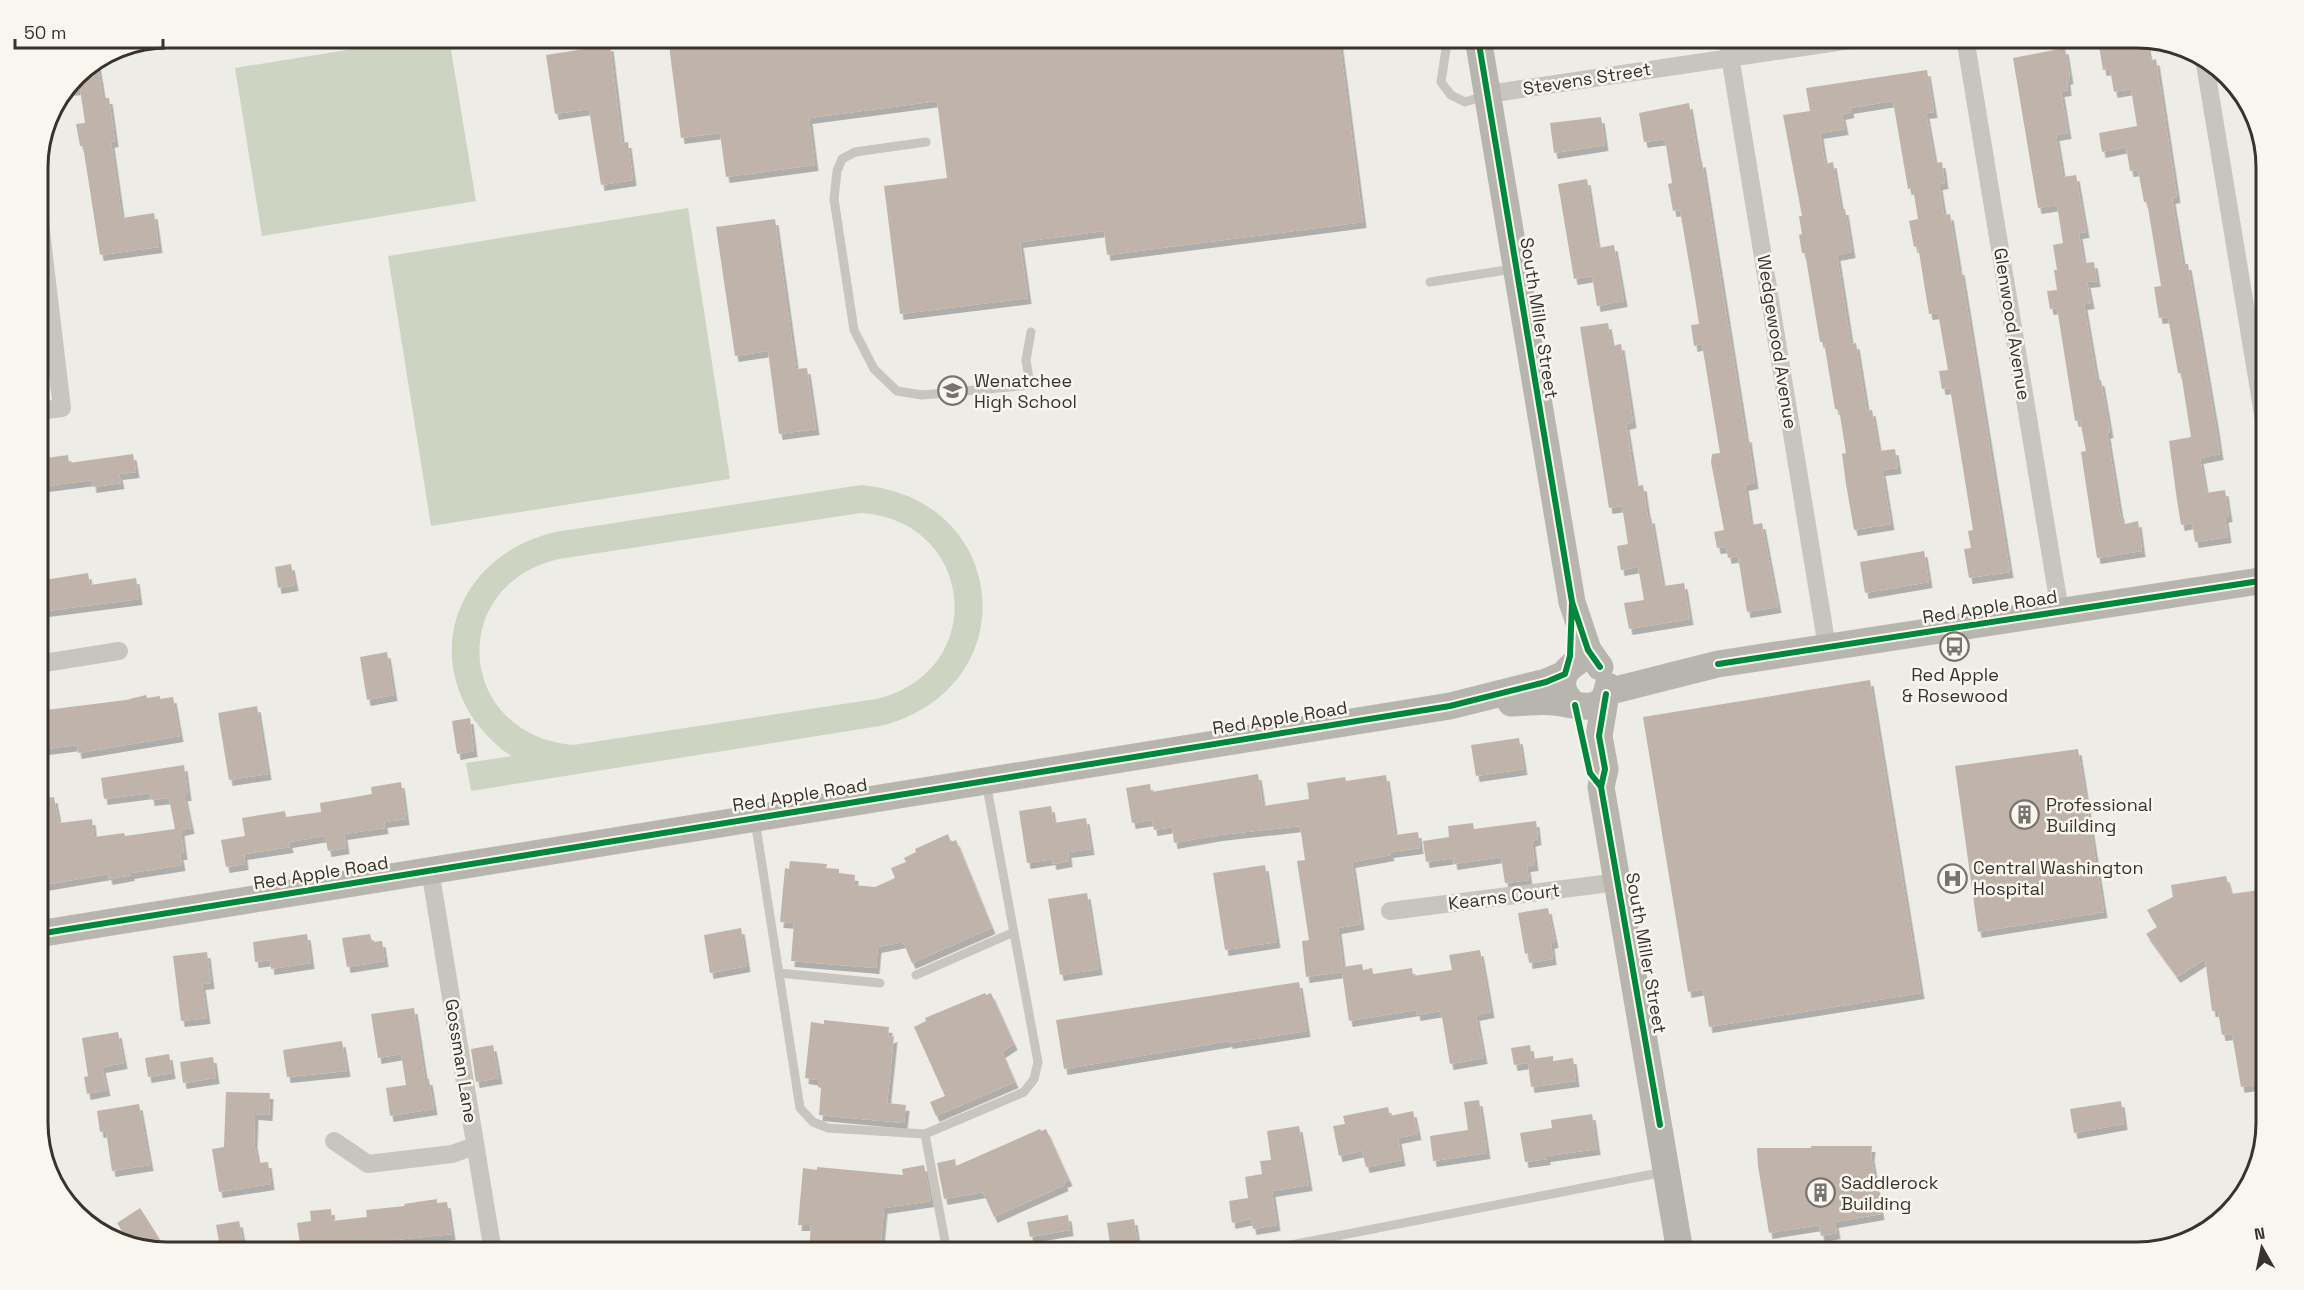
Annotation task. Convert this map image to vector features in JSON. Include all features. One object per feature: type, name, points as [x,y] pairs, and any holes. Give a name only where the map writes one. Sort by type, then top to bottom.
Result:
[{"type":"street","name":"South Miller Street","points":[[1480,48],[1572,602],[1588,650],[1604,681],[1599,736],[1605,769],[1601,787],[1678,1242]]},
{"type":"street","name":"Wedgewood Avenue","points":[[1729,48],[1827,647]]},
{"type":"street","name":"Stevens Street","points":[[1488,94],[1793,48]]},
{"type":"street","name":"Glenwood Avenue","points":[[1967,48],[2060,611]]},
{"type":"street","points":[[2206,71],[2256,372]]},
{"type":"street","points":[[48,290],[62,408],[48,410]]},
{"type":"street","name":"Red Apple Road","points":[[1604,681],[2256,582]]},
{"type":"street","name":"South Miller Street","points":[[1565,672],[1570,656],[1572,602]]},
{"type":"street","points":[[48,662],[119,651]]},
{"type":"street","points":[[1583,662],[1590,662],[1604,681],[1597,704],[1589,707],[1574,705],[1564,693],[1562,686],[1565,672],[1576,663],[1583,662]]},
{"type":"street","name":"Red Apple Road","points":[[48,932],[1450,706],[1546,682],[1565,672]]},
{"type":"street","name":"Red Apple Road","points":[[1450,706],[1551,701],[1574,705]]},
{"type":"street","name":"South Miller Street","points":[[1574,705],[1590,773],[1601,787]]},
{"type":"street","name":"Gossman Lane","points":[[430,870],[491,1242]]},
{"type":"street","name":"Kearns Court","points":[[1390,911],[1618,882]]},
{"type":"street","points":[[334,1141],[368,1164],[452,1154],[475,1146]]},
{"type":"lane","points":[[1446,48],[1441,82],[1451,95],[1465,102],[1488,94]]},
{"type":"lane","points":[[926,142],[855,152],[842,159],[837,171],[834,199],[854,330],[874,369],[897,391],[908,394],[922,395],[1030,385],[1026,360],[1031,332]]},
{"type":"lane","points":[[1430,282],[1515,268]]},
{"type":"lane","points":[[754,818],[800,1107],[813,1122],[828,1128],[925,1134],[1024,1092],[1034,1079],[1038,1062],[986,781]]},
{"type":"lane","points":[[916,975],[1014,932]]},
{"type":"lane","points":[[779,973],[880,983]]},
{"type":"lane","points":[[925,1134],[945,1242]]},
{"type":"lane","points":[[1306,1242],[1666,1172]]},
{"type":"green space","points":[[359,48],[451,48],[476,201],[262,236],[235,68]]},
{"type":"green space","points":[[688,208],[730,479],[431,526],[388,256]]},
{"type":"green space","points":[[861,485],[911,498],[948,523],[972,557],[982,597],[978,637],[960,675],[928,706],[880,726],[471,791],[466,763],[511,756],[481,728],[461,696],[452,663],[454,629],[465,597],[486,569],[516,547],[555,532]],"holes":[[[861,513],[900,522],[928,542],[947,569],[954,599],[951,631],[938,660],[913,684],[876,699],[573,745],[534,735],[506,715],[488,689],[480,658],[483,627],[497,598],[522,574],[559,559]]]},
{"type":"building","points":[[591,48],[610,48],[622,143],[628,142],[633,180],[601,185],[589,109],[555,114],[546,55]]},
{"type":"building","points":[[669,48],[1340,48],[1363,222],[1107,255],[1104,231],[1020,242],[1028,298],[900,314],[884,186],[947,178],[937,101],[809,118],[815,165],[726,177],[720,133],[681,138]]},
{"type":"building","points":[[2065,48],[2070,78],[2067,79],[2068,90],[2061,91],[2068,133],[2056,135],[2063,177],[2076,175],[2086,232],[2079,233],[2084,263],[2094,262],[2097,281],[2087,282],[2091,303],[2084,304],[2097,380],[2101,380],[2110,432],[2107,433],[2121,519],[2124,518],[2125,524],[2138,521],[2142,551],[2097,558],[2081,452],[2086,451],[2080,420],[2075,421],[2057,308],[2050,309],[2047,291],[2057,290],[2053,245],[2063,243],[2057,205],[2038,208],[2013,58]]},
{"type":"building","points":[[2099,48],[2148,49],[2150,61],[2156,59],[2177,197],[2172,198],[2183,264],[2188,264],[2220,454],[2200,458],[2206,493],[2225,490],[2229,516],[2225,517],[2228,537],[2195,542],[2192,523],[2181,525],[2169,441],[2191,437],[2181,373],[2178,373],[2168,317],[2159,318],[2154,287],[2161,286],[2147,202],[2144,202],[2138,170],[2130,171],[2126,147],[2102,152],[2099,133],[2137,126],[2131,89],[2114,92],[2110,69],[2103,70]]},
{"type":"building","points":[[98,70],[103,98],[109,98],[115,141],[111,142],[122,218],[154,213],[159,247],[100,255],[83,146],[80,146],[76,124],[85,123],[80,89],[78,89]]},
{"type":"building","points":[[1927,70],[1934,112],[1926,113],[1935,163],[1942,162],[1945,183],[1939,184],[1944,215],[1950,214],[1959,269],[1961,269],[2010,572],[1969,578],[1964,549],[1971,548],[1968,531],[1973,530],[1950,388],[1942,389],[1939,371],[1948,370],[1938,313],[1929,314],[1918,246],[1914,247],[1909,221],[1918,219],[1913,188],[1908,189],[1893,101],[1850,108],[1851,112],[1842,114],[1845,129],[1820,133],[1825,164],[1833,162],[1841,209],[1845,209],[1852,252],[1837,255],[1851,344],[1856,343],[1867,411],[1872,410],[1879,451],[1895,449],[1898,468],[1882,470],[1891,524],[1854,530],[1842,454],[1846,453],[1839,409],[1835,409],[1824,342],[1820,342],[1805,253],[1802,253],[1799,216],[1802,216],[1783,115],[1810,111],[1806,88]]},
{"type":"building","points":[[1689,103],[1699,162],[1702,161],[1755,483],[1745,485],[1751,525],[1762,523],[1778,607],[1747,612],[1738,556],[1728,558],[1726,547],[1717,548],[1714,532],[1724,530],[1711,462],[1712,454],[1720,453],[1702,344],[1694,346],[1691,325],[1699,324],[1680,210],[1673,211],[1668,184],[1672,183],[1665,139],[1644,142],[1639,113]]},
{"type":"building","points":[[1601,117],[1605,145],[1554,153],[1550,123]]},
{"type":"building","points":[[1587,179],[1598,248],[1614,245],[1624,301],[1597,306],[1592,276],[1574,279],[1558,184]]},
{"type":"building","points":[[775,219],[796,369],[807,368],[816,429],[779,434],[768,351],[735,356],[716,227]]},
{"type":"building","points":[[1608,323],[1612,346],[1621,344],[1633,422],[1626,424],[1636,486],[1643,485],[1663,586],[1684,583],[1690,619],[1629,629],[1624,603],[1644,600],[1638,567],[1621,570],[1617,546],[1628,544],[1622,506],[1609,508],[1580,327]]},
{"type":"building","points":[[133,454],[136,472],[119,474],[121,483],[93,487],[92,480],[48,486],[48,458],[68,455],[69,463]]},
{"type":"building","points":[[1924,551],[1929,582],[1865,593],[1860,562]]},
{"type":"building","points":[[291,564],[295,585],[278,588],[275,567]]},
{"type":"building","points":[[88,573],[90,585],[136,578],[139,599],[48,611],[48,579]]},
{"type":"building","points":[[387,652],[394,695],[367,700],[360,657]]},
{"type":"building","points":[[1870,680],[1921,993],[1709,1027],[1703,989],[1688,992],[1643,717]]},
{"type":"building","points":[[146,695],[147,698],[160,696],[160,699],[173,697],[180,736],[78,753],[77,745],[48,749],[48,710],[126,700]]},
{"type":"building","points":[[257,706],[268,774],[229,780],[218,713]]},
{"type":"building","points":[[470,718],[474,751],[457,754],[452,721]]},
{"type":"building","points":[[1519,738],[1524,769],[1476,776],[1471,745]]},
{"type":"building","name":"Professional Building","points":[[2078,749],[2104,912],[1978,932],[1955,766]]},
{"type":"building","points":[[184,765],[188,795],[184,795],[191,828],[181,830],[184,854],[180,854],[182,865],[109,879],[108,874],[48,884],[48,798],[54,797],[59,823],[92,819],[94,837],[124,833],[125,836],[175,829],[169,798],[151,800],[150,793],[104,799],[101,778]]},
{"type":"building","points":[[1258,774],[1263,806],[1309,799],[1307,783],[1345,777],[1346,781],[1386,775],[1395,835],[1418,832],[1420,848],[1390,852],[1391,855],[1352,862],[1361,924],[1338,928],[1343,967],[1362,964],[1363,970],[1372,968],[1373,974],[1412,968],[1413,976],[1452,970],[1449,955],[1480,950],[1491,1012],[1476,1015],[1484,1058],[1450,1064],[1441,1011],[1417,1015],[1416,1010],[1349,1021],[1342,972],[1306,977],[1302,941],[1309,940],[1297,861],[1305,860],[1300,826],[1219,835],[1174,843],[1172,827],[1154,830],[1152,820],[1132,823],[1126,788],[1150,784],[1151,792]]},
{"type":"building","points":[[401,782],[406,819],[384,822],[385,828],[344,834],[346,848],[328,851],[325,836],[289,842],[290,847],[244,854],[245,864],[226,867],[221,840],[245,836],[242,818],[285,811],[286,817],[321,812],[320,803],[372,794],[371,787]]},
{"type":"building","points":[[1051,806],[1054,823],[1086,818],[1091,849],[1068,852],[1069,861],[1053,864],[1052,859],[1027,863],[1019,811]]},
{"type":"building","points":[[1536,821],[1538,839],[1532,841],[1535,865],[1527,866],[1529,880],[1505,883],[1501,857],[1454,864],[1453,858],[1426,862],[1423,841],[1449,837],[1448,826],[1473,823],[1474,829]]},
{"type":"building","points":[[948,834],[951,842],[956,840],[992,928],[912,963],[903,942],[878,947],[876,968],[791,961],[794,923],[780,922],[785,868],[789,869],[790,861],[827,864],[826,868],[839,869],[839,873],[855,875],[854,885],[875,887],[895,878],[891,868],[906,862],[904,858],[916,852],[915,849]]},
{"type":"building","points":[[1265,865],[1277,942],[1225,950],[1213,873]]},
{"type":"building","points":[[2226,876],[2231,894],[2256,890],[2256,1085],[2241,1087],[2232,1034],[2222,1035],[2218,1011],[2212,1011],[2205,959],[2177,977],[2146,934],[2157,927],[2147,910],[2173,897],[2171,885]]},
{"type":"building","points":[[1087,893],[1099,969],[1060,975],[1048,899]]},
{"type":"building","points":[[1548,908],[1555,942],[1551,943],[1553,959],[1529,963],[1528,953],[1525,954],[1518,913]]},
{"type":"building","points":[[741,928],[747,966],[710,973],[704,935]]},
{"type":"building","points":[[307,934],[311,963],[271,969],[270,960],[255,962],[253,942]]},
{"type":"building","points":[[370,934],[372,942],[382,941],[385,961],[347,967],[342,938]]},
{"type":"building","points":[[207,952],[211,983],[202,984],[207,1018],[181,1021],[173,956]]},
{"type":"building","points":[[1299,982],[1307,1031],[1229,1043],[1229,1041],[1064,1069],[1056,1020]]},
{"type":"building","points":[[985,993],[986,995],[991,993],[1014,1044],[1002,1052],[1015,1082],[936,1116],[930,1102],[945,1096],[914,1027],[926,1021],[925,1018]]},
{"type":"building","points":[[414,1008],[425,1079],[429,1079],[434,1109],[390,1116],[386,1088],[406,1085],[401,1054],[378,1058],[371,1014]]},
{"type":"building","points":[[824,1020],[889,1027],[888,1038],[894,1036],[887,1103],[906,1105],[904,1123],[819,1115],[821,1088],[818,1087],[818,1080],[805,1078],[811,1022],[824,1024]]},
{"type":"building","points":[[118,1032],[124,1063],[102,1067],[107,1090],[87,1094],[84,1077],[88,1076],[82,1038]]},
{"type":"building","points":[[342,1041],[347,1071],[287,1077],[283,1050]]},
{"type":"building","points":[[493,1045],[499,1078],[476,1082],[471,1049]]},
{"type":"building","points":[[1530,1045],[1532,1059],[1553,1056],[1553,1061],[1573,1058],[1576,1081],[1531,1087],[1528,1063],[1514,1065],[1511,1048]]},
{"type":"building","points":[[169,1054],[172,1073],[148,1077],[145,1058]]},
{"type":"building","points":[[213,1057],[216,1078],[183,1083],[180,1062]]},
{"type":"building","points":[[226,1092],[270,1093],[269,1115],[255,1114],[254,1142],[258,1163],[268,1162],[271,1184],[219,1192],[212,1149],[224,1147]]},
{"type":"building","points":[[1479,1100],[1487,1153],[1433,1161],[1430,1136],[1468,1130],[1464,1102]]},
{"type":"building","points":[[2121,1101],[2124,1124],[2074,1133],[2070,1109]]},
{"type":"building","points":[[139,1104],[150,1165],[112,1171],[106,1131],[100,1132],[97,1111]]},
{"type":"building","points":[[1388,1107],[1390,1116],[1413,1111],[1418,1134],[1398,1138],[1402,1160],[1366,1167],[1362,1151],[1339,1156],[1333,1126],[1345,1124],[1343,1116]]},
{"type":"building","points":[[1592,1114],[1597,1149],[1547,1156],[1547,1159],[1525,1162],[1520,1133],[1552,1128],[1551,1120]]},
{"type":"building","points":[[1299,1126],[1309,1185],[1272,1191],[1277,1225],[1253,1229],[1251,1219],[1232,1223],[1229,1201],[1248,1198],[1245,1177],[1262,1174],[1260,1161],[1271,1160],[1267,1131]]},
{"type":"building","points":[[1040,1129],[1041,1131],[1046,1129],[1069,1180],[1064,1182],[1065,1185],[994,1217],[983,1192],[944,1199],[937,1163],[955,1159],[956,1166]]},
{"type":"building","name":"Saddlerock Building","points":[[1811,1146],[1872,1146],[1871,1155],[1881,1214],[1835,1222],[1837,1233],[1821,1236],[1819,1225],[1769,1233],[1757,1148],[1811,1148]]},
{"type":"building","points":[[924,1165],[931,1201],[884,1208],[881,1242],[810,1242],[811,1225],[798,1225],[803,1168],[817,1170],[817,1167],[903,1175],[902,1169]]},
{"type":"building","points":[[437,1199],[437,1203],[447,1202],[452,1234],[394,1240],[394,1242],[300,1242],[297,1223],[311,1221],[310,1211],[331,1209],[332,1221],[367,1217],[366,1210],[405,1206],[404,1204]]},
{"type":"building","points":[[140,1208],[159,1238],[152,1241],[124,1234],[117,1223]]},
{"type":"building","points":[[1068,1215],[1070,1230],[1030,1237],[1027,1222]]},
{"type":"building","points":[[1134,1219],[1137,1242],[1110,1242],[1107,1223]]},
{"type":"building","points":[[239,1221],[243,1242],[219,1242],[216,1225]]},
{"type":"cycle path","points":[[1480,48],[1572,602],[1588,650],[1600,667]]},
{"type":"cycle path","points":[[1718,664],[2256,582]]},
{"type":"cycle path","points":[[48,932],[1450,706],[1546,682],[1565,674],[1570,656],[1572,602]]},
{"type":"cycle path","points":[[1606,694],[1599,736],[1605,769],[1601,787],[1660,1125]]},
{"type":"cycle path","points":[[1575,705],[1590,773],[1601,787]]},
{"type":"place","name":"Wenatchee High School","points":[[953,391]]},
{"type":"place","name":"Red Apple & Rosewood","points":[[1955,646]]},
{"type":"place","name":"Professional Building","points":[[2025,815]]},
{"type":"place","name":"Central Washington Hospital","points":[[1952,878]]},
{"type":"place","name":"Saddlerock Building","points":[[1820,1193]]}]
